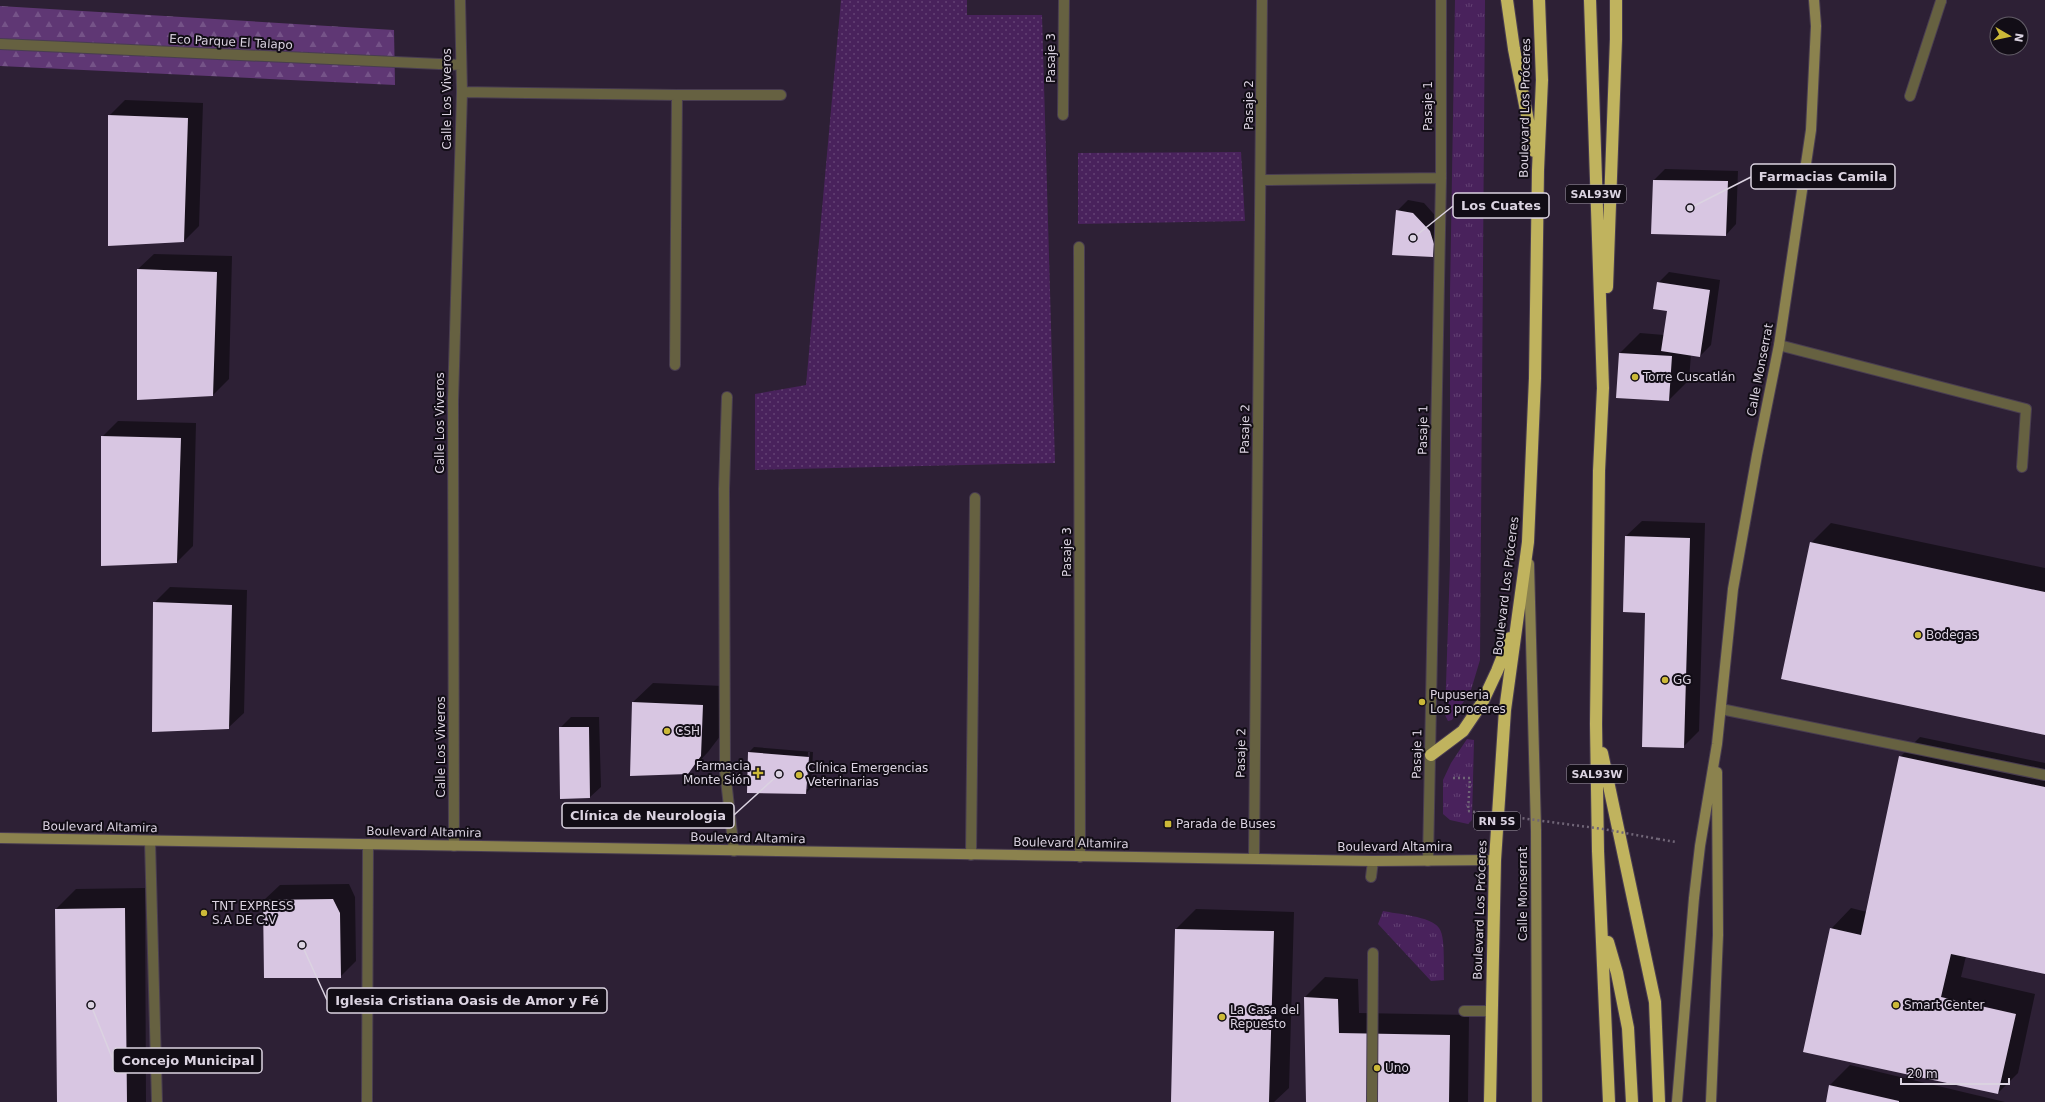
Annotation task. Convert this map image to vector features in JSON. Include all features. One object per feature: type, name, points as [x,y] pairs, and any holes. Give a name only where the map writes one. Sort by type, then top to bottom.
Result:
[{"type":"highway","points":[[1507,0],[1514,49],[1538,170]]},
{"type":"highway","name":"Boulevard Los Próceres","points":[[1490,1102],[1495,860],[1505,710],[1528,542],[1535,378],[1538,170],[1542,80],[1539,0]]},
{"type":"highway","name":"SAL93W","points":[[1590,0],[1603,388],[1599,471],[1596,724],[1598,851],[1609,1102]]},
{"type":"highway","points":[[1603,388],[1616,39],[1616,0]]},
{"type":"highway","points":[[1431,755],[1463,731],[1482,702],[1497,671],[1511,634],[1528,542]]},
{"type":"highway","points":[[1596,724],[1655,1002],[1659,1102]]},
{"type":"highway","points":[[1602,923],[1617,973],[1628,1028],[1632,1102]]},
{"type":"street","name":"Calle Los Viveros","points":[[454,846],[452,401],[462,92],[460,0]]},
{"type":"street","name":"Pasaje 3","points":[[1063,115],[1064,0]]},
{"type":"street","name":"Pasaje 2","points":[[1254,858],[1262,0]]},
{"type":"street","name":"Pasaje 1","points":[[1428,861],[1441,178],[1441,0]]},
{"type":"street","name":"Calle Monserrat","points":[[1677,1102],[1695,891],[1700,846],[1717,744],[1733,589],[1757,455],[1779,345],[1811,130],[1816,26],[1814,0]]},
{"type":"street","points":[[1910,96],[1941,0]]},
{"type":"street","name":"Eco Parque El Talapo","points":[[0,44],[461,65]]},
{"type":"street","points":[[462,92],[677,95],[781,94]]},
{"type":"street","points":[[675,366],[677,95]]},
{"type":"street","points":[[1261,180],[1441,178]]},
{"type":"street","name":"Pasaje 3","points":[[1079,247],[1080,856]]},
{"type":"street","points":[[1779,345],[2026,409],[2022,467]]},
{"type":"street","points":[[727,397],[724,489],[725,771],[734,851]]},
{"type":"street","points":[[971,854],[975,498]]},
{"type":"street","name":"Calle Monserrat","points":[[1528,542],[1536,830],[1537,1102]]},
{"type":"street","points":[[1721,709],[2045,775]]},
{"type":"street","name":"Calle Monserrat","points":[[1711,1102],[1718,934],[1717,744]]},
{"type":"street","name":"Boulevard Altamira","points":[[0,838],[1373,861],[1495,860]]},
{"type":"street","points":[[150,841],[157,1102]]},
{"type":"street","points":[[367,1102],[368,844]]},
{"type":"street","points":[[1371,877],[1373,861]]},
{"type":"street","points":[[1372,1102],[1373,953]]},
{"type":"street","points":[[1464,1011],[1492,1011]]},
{"type":"path","points":[[1430,778],[1470,778],[1468,811],[1603,829],[1658,839]]},
{"type":"green space","points":[[841,0],[967,0],[967,15],[1042,15],[1055,463],[755,470],[755,394],[806,385]]},
{"type":"green space","points":[[1455,0],[1485,0],[1480,660],[1471,690],[1452,720],[1448,721],[1445,715],[1450,564],[1450,293]]},
{"type":"green space","points":[[0,6],[394,30],[395,85],[0,66]]},
{"type":"green space","points":[[1241,152],[1245,221],[1078,224],[1078,153]]},
{"type":"green space","points":[[1467,739],[1474,740],[1472,820],[1468,824],[1450,820],[1443,814],[1443,780],[1451,763]]},
{"type":"green space","points":[[1383,911],[1421,918],[1435,924],[1439,928],[1443,938],[1444,980],[1431,981],[1378,924]]},
{"type":"building","points":[[108,115],[188,118],[184,242],[108,246]]},
{"type":"building","points":[[1653,180],[1728,181],[1726,236],[1651,234]]},
{"type":"building","points":[[1396,210],[1413,213],[1430,231],[1434,244],[1433,257],[1392,255]]},
{"type":"building","points":[[137,269],[217,272],[213,396],[137,400]]},
{"type":"building","points":[[1657,282],[1710,290],[1700,357],[1661,351],[1667,311],[1653,309]]},
{"type":"building","points":[[1619,353],[1672,356],[1669,401],[1616,398]]},
{"type":"building","points":[[101,436],[181,438],[177,563],[101,566]]},
{"type":"building","name":"GG","points":[[1625,536],[1690,538],[1684,748],[1642,747],[1645,613],[1623,612]]},
{"type":"building","name":"Bodegas","points":[[1810,542],[2045,592],[2045,735],[1781,679]]},
{"type":"building","points":[[153,602],[232,605],[229,729],[152,732]]},
{"type":"building","name":"CSH","points":[[632,702],[703,705],[701,756],[688,774],[630,776]]},
{"type":"building","points":[[559,727],[589,727],[590,798],[560,799]]},
{"type":"building","points":[[748,752],[809,757],[806,794],[747,793]]},
{"type":"building","points":[[1899,756],[2045,787],[2045,974],[1951,954],[1941,997],[2016,1014],[1998,1094],[1803,1052],[1830,928],[1861,935]]},
{"type":"building","points":[[333,899],[340,913],[341,978],[264,978],[263,900]]},
{"type":"building","points":[[125,908],[127,1102],[57,1102],[55,909]]},
{"type":"building","name":"La Casa del Repuesto","points":[[1175,929],[1274,931],[1269,1102],[1171,1102]]},
{"type":"building","name":"Uno","points":[[1304,997],[1338,999],[1339,1033],[1450,1035],[1449,1102],[1306,1102]]},
{"type":"building","points":[[1829,1085],[1899,1101],[1899,1102],[1826,1102]]},
{"type":"place","name":"Farmacias Camila","points":[[1690,208]]},
{"type":"place","name":"Los Cuates","points":[[1413,238]]},
{"type":"place","name":"Torre Cuscatlán","points":[[1635,377]]},
{"type":"place","name":"Bodegas","points":[[1918,635]]},
{"type":"place","name":"GG","points":[[1665,680]]},
{"type":"place","name":"Pupuseria Los proceres","points":[[1422,702]]},
{"type":"place","name":"CSH","points":[[667,731]]},
{"type":"place","name":"Farmacia Monte Sión","points":[[758,773]]},
{"type":"place","name":"Clínica de Neurologia","points":[[779,774]]},
{"type":"place","name":"Clínica Emergencias Veterinarias","points":[[799,775]]},
{"type":"place","name":"Parada de Buses","points":[[1168,824]]},
{"type":"place","name":"TNT EXPRESS S.A DE C.V","points":[[204,913]]},
{"type":"place","name":"Iglesia Cristiana Oasis de Amor y Fé","points":[[302,945]]},
{"type":"place","name":"Concejo Municipal","points":[[91,1005]]},
{"type":"place","name":"Smart Center","points":[[1896,1005]]},
{"type":"place","name":"La Casa del Repuesto","points":[[1222,1017]]},
{"type":"place","name":"Uno","points":[[1377,1068]]}]
